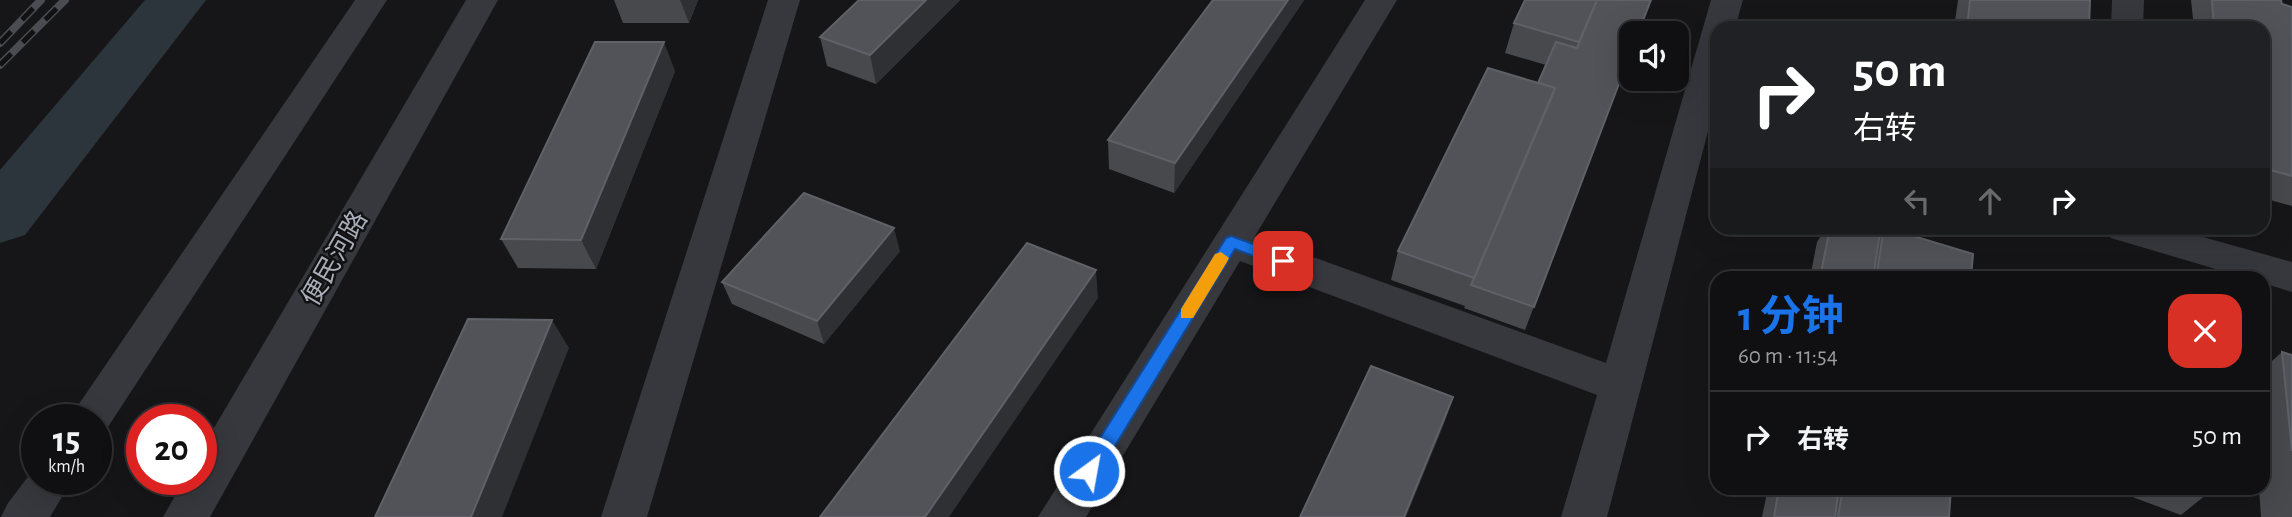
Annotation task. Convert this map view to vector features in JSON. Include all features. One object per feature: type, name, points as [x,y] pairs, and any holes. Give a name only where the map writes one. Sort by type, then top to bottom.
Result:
[{"type":"street","points":[[100,404],[371,0]]},
{"type":"street","name":"便民河路","points":[[186,517],[482,0]]},
{"type":"street","points":[[624,517],[784,0]]},
{"type":"street","points":[[1061,517],[1381,0]]},
{"type":"street","points":[[1721,21],[1727,0]]},
{"type":"street","points":[[2127,21],[2128,0]]},
{"type":"street","points":[[1584,517],[1620,386],[1706,104],[1710,79]]},
{"type":"street","points":[[2149,235],[2292,277]]},
{"type":"street","points":[[1231,242],[1620,386]]},
{"type":"street","points":[[24,517],[39,495]]},
{"type":"building","points":[[859,0],[926,0],[870,55],[820,37]]},
{"type":"building","points":[[1213,0],[1288,0],[1175,163],[1108,140]]},
{"type":"building","points":[[1525,0],[1597,0],[1579,42],[1514,23]]},
{"type":"building","points":[[1597,0],[1651,0],[1643,21],[1619,21],[1619,84],[1534,307],[1471,285],[1553,94],[1555,88],[1538,83],[1556,42],[1577,48]]},
{"type":"building","points":[[1970,0],[2090,0],[2089,21],[1968,21]]},
{"type":"building","points":[[2212,0],[2281,0],[2282,4],[2292,7],[2292,176],[2270,170],[2270,21],[2214,21]]},
{"type":"building","points":[[595,42],[664,42],[581,240],[501,239]]},
{"type":"building","points":[[1488,68],[1555,88],[1474,278],[1398,251]]},
{"type":"building","points":[[804,193],[894,228],[817,321],[722,282]]},
{"type":"building","points":[[1829,235],[1880,235],[1874,271],[1821,271]]},
{"type":"building","points":[[1883,235],[1910,235],[1973,254],[1972,271],[1877,271]]},
{"type":"building","points":[[1027,243],[1096,270],[925,517],[820,517]]},
{"type":"building","points":[[468,319],[552,320],[471,517],[375,517]]},
{"type":"building","points":[[2282,352],[2292,355],[2292,451]]},
{"type":"building","points":[[1371,366],[1453,397],[1404,517],[1300,517]]},
{"type":"building","points":[[1778,495],[1838,495],[1835,517],[1774,517]]},
{"type":"building","points":[[1842,495],[1951,495],[1949,517],[1838,517]]},
{"type":"waterway","points":[[0,217],[177,0]]},
{"type":"railway","points":[[0,43],[41,0]]},
{"type":"railway","points":[[0,65],[65,0]]},
{"type":"slow traffic","points":[[1187,313],[1221,258]]},
{"type":"route","points":[[1089,471],[1231,242],[1283,261]]}]
